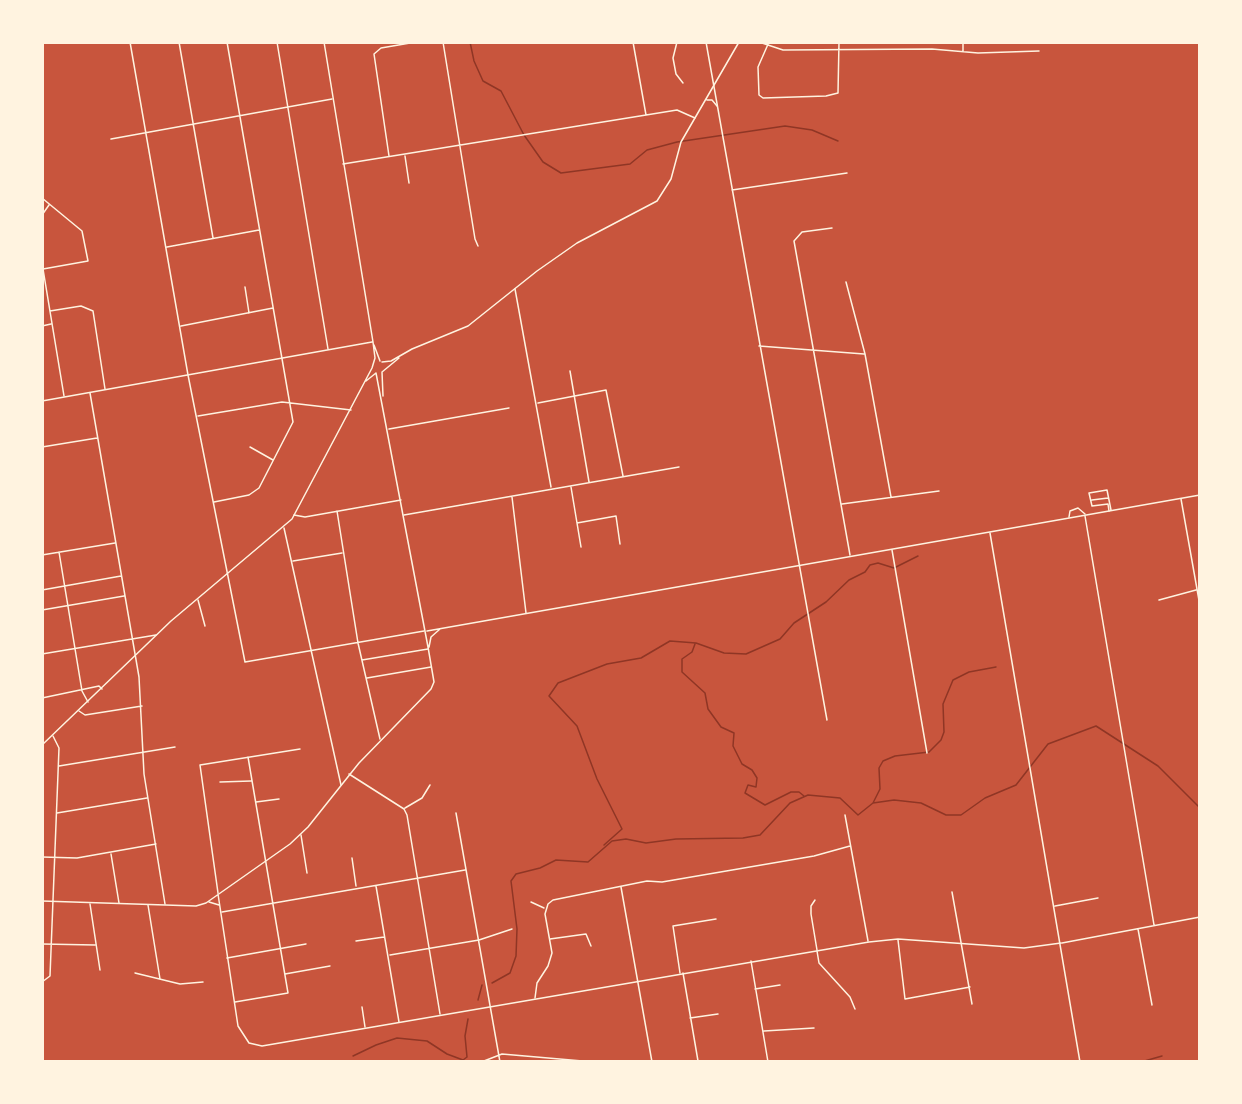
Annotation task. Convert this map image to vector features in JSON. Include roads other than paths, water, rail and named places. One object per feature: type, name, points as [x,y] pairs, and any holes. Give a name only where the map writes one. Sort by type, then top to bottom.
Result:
[{"type":"street","points":[[130,42],[188,375],[245,662],[1200,495]]},
{"type":"street","points":[[179,42],[213,238]]},
{"type":"street","points":[[214,502],[255,492],[293,422],[227,42]]},
{"type":"street","points":[[277,42],[328,350]]},
{"type":"street","points":[[42,745],[156,635],[284,527],[294,515],[375,362],[324,42]]},
{"type":"street","points":[[389,157],[374,54],[381,48],[416,42]]},
{"type":"street","points":[[443,42],[478,246]]},
{"type":"street","points":[[633,42],[646,115]]},
{"type":"street","points":[[677,42],[673,58],[676,74],[682,83]]},
{"type":"street","points":[[706,42],[827,720]]},
{"type":"street","points":[[375,362],[391,361],[468,326],[515,288],[597,230],[657,201],[668,186],[681,142],[714,89],[739,42]]},
{"type":"street","points":[[759,42],[783,50],[1039,51]]},
{"type":"street","points":[[769,42],[758,67],[759,95],[763,98],[834,96],[839,88],[839,42]]},
{"type":"street","points":[[963,42],[963,52]]},
{"type":"street","points":[[111,139],[333,99]]},
{"type":"street","points":[[706,100],[712,100],[717,106]]},
{"type":"street","points":[[343,164],[677,110],[694,118]]},
{"type":"street","points":[[405,155],[409,183]]},
{"type":"street","points":[[731,190],[847,173]]},
{"type":"street","points":[[42,198],[82,231],[88,261],[42,269],[64,397]]},
{"type":"street","points":[[42,215],[50,204]]},
{"type":"street","points":[[832,228],[805,231],[794,237],[850,556]]},
{"type":"street","points":[[165,247],[260,230]]},
{"type":"street","points":[[846,282],[865,354],[891,497]]},
{"type":"street","points":[[245,287],[249,313]]},
{"type":"street","points":[[515,288],[551,489]]},
{"type":"street","points":[[50,311],[81,306],[93,311],[105,390]]},
{"type":"street","points":[[179,326],[274,308]]},
{"type":"street","points":[[42,326],[52,324]]},
{"type":"street","points":[[42,401],[373,342]]},
{"type":"street","points":[[373,342],[384,369]]},
{"type":"street","points":[[759,346],[865,354]]},
{"type":"street","points":[[383,396],[382,372],[403,354]]},
{"type":"street","points":[[42,901],[196,906],[208,902],[301,834],[380,739],[432,687],[432,667],[383,396],[376,373],[372,368]]},
{"type":"street","points":[[570,371],[589,482]]},
{"type":"street","points":[[365,382],[376,373],[382,372]]},
{"type":"street","points":[[536,404],[606,390],[623,476]]},
{"type":"street","points":[[90,392],[136,656],[148,798],[165,905]]},
{"type":"street","points":[[196,416],[282,402],[351,410]]},
{"type":"street","points":[[389,429],[509,408]]},
{"type":"street","points":[[42,447],[98,438]]},
{"type":"street","points":[[250,447],[274,460]]},
{"type":"street","points":[[404,515],[679,467]]},
{"type":"street","points":[[571,486],[581,547]]},
{"type":"street","points":[[1107,490],[1110,511],[1108,504],[1092,506],[1089,493],[1107,490]]},
{"type":"street","points":[[841,504],[939,491]]},
{"type":"street","points":[[512,496],[526,613]]},
{"type":"street","points":[[1090,501],[1109,498]]},
{"type":"street","points":[[1180,498],[1200,606]]},
{"type":"street","points":[[294,515],[305,517],[401,500]]},
{"type":"street","points":[[1069,518],[1070,511],[1078,508],[1082,509],[1085,515],[1154,925]]},
{"type":"street","points":[[337,511],[358,643],[380,739]]},
{"type":"street","points":[[577,523],[615,516],[620,544]]},
{"type":"street","points":[[284,527],[341,785]]},
{"type":"street","points":[[990,532],[1080,1062]]},
{"type":"street","points":[[42,555],[116,543]]},
{"type":"street","points":[[892,549],[927,753]]},
{"type":"street","points":[[59,552],[82,691],[88,702]]},
{"type":"street","points":[[292,561],[342,553]]},
{"type":"street","points":[[42,590],[122,576]]},
{"type":"street","points":[[1159,600],[1197,590]]},
{"type":"street","points":[[42,610],[125,596]]},
{"type":"street","points":[[198,599],[201,603],[205,626]]},
{"type":"street","points":[[428,648],[433,634],[443,628]]},
{"type":"street","points":[[42,654],[156,635]]},
{"type":"street","points":[[362,660],[428,648]]},
{"type":"street","points":[[367,678],[432,667]]},
{"type":"street","points":[[42,698],[99,686],[102,689]]},
{"type":"street","points":[[79,711],[85,715],[142,706]]},
{"type":"street","points":[[42,982],[48,979],[52,944],[58,744],[52,736]]},
{"type":"street","points":[[58,766],[175,747]]},
{"type":"street","points":[[300,749],[200,765],[238,1026],[244,1038],[253,1045],[270,1046],[364,1027],[869,942],[898,939],[1024,948],[1200,917]]},
{"type":"street","points":[[234,1002],[288,993],[248,757]]},
{"type":"street","points":[[349,774],[404,809],[440,1015]]},
{"type":"street","points":[[220,782],[228,780],[233,784],[252,780]]},
{"type":"street","points":[[404,809],[422,798],[430,785]]},
{"type":"street","points":[[57,813],[148,798]]},
{"type":"street","points":[[256,802],[279,799]]},
{"type":"street","points":[[456,813],[500,1062]]},
{"type":"street","points":[[845,815],[869,942]]},
{"type":"street","points":[[301,834],[307,873]]},
{"type":"street","points":[[42,856],[76,858],[156,844]]},
{"type":"street","points":[[545,908],[558,897],[814,856],[850,846]]},
{"type":"street","points":[[111,853],[119,903]]},
{"type":"street","points":[[352,858],[356,888]]},
{"type":"street","points":[[221,912],[466,870]]},
{"type":"street","points":[[375,885],[399,1022]]},
{"type":"street","points":[[621,886],[652,1062]]},
{"type":"street","points":[[952,892],[972,1004]]},
{"type":"street","points":[[1054,907],[1098,898]]},
{"type":"street","points":[[815,900],[811,906],[811,914],[819,963],[850,997],[855,1009]]},
{"type":"street","points":[[208,902],[220,905]]},
{"type":"street","points":[[531,902],[545,908]]},
{"type":"street","points":[[90,903],[100,970]]},
{"type":"street","points":[[148,905],[160,979]]},
{"type":"street","points":[[535,998],[537,983],[548,966],[552,953],[545,908]]},
{"type":"street","points":[[704,1062],[698,1061],[673,926],[716,919]]},
{"type":"street","points":[[1138,928],[1152,1005]]},
{"type":"street","points":[[388,955],[479,940],[512,929]]},
{"type":"street","points":[[549,939],[582,933],[589,937],[591,946]]},
{"type":"street","points":[[356,941],[384,936]]},
{"type":"street","points":[[898,939],[905,999],[970,987]]},
{"type":"street","points":[[42,944],[96,945]]},
{"type":"street","points":[[227,958],[306,944]]},
{"type":"street","points":[[751,961],[768,1062]]},
{"type":"street","points":[[285,974],[330,966]]},
{"type":"street","points":[[135,973],[180,984],[203,982]]},
{"type":"street","points":[[755,989],[780,984]]},
{"type":"street","points":[[362,1007],[364,1027]]},
{"type":"street","points":[[690,1018],[718,1014]]},
{"type":"street","points":[[763,1032],[814,1028]]},
{"type":"street","points":[[484,1061],[498,1055],[594,1062]]},
{"type":"waterway","points":[[470,42],[474,61],[483,81],[501,91],[524,135],[543,162],[561,173],[630,164],[647,150],[677,142],[785,126],[812,130],[838,141]]},
{"type":"waterway","points":[[604,845],[622,829],[597,779],[577,726],[549,696],[558,683],[607,664],[641,658],[670,641],[696,643],[724,653],[746,654],[780,639],[794,623],[826,602],[849,580],[865,572],[870,565],[878,563],[894,568],[918,556]]},
{"type":"waterway","points":[[695,644],[692,652],[682,659],[682,672],[705,693],[708,709],[721,727],[734,733],[733,746],[742,764],[752,770],[757,778],[756,787],[748,785],[745,793],[765,805],[791,792],[799,792],[804,796]]},
{"type":"waterway","points":[[873,803],[880,789],[879,768],[883,761],[895,756],[929,752],[941,740],[944,732],[943,704],[953,680],[969,672],[996,667]]},
{"type":"waterway","points":[[492,983],[510,973],[516,956],[517,929],[511,881],[516,874],[540,868],[556,860],[588,862],[612,841],[626,839],[646,843],[676,839],[743,838],[760,835],[790,803],[808,795],[840,798],[858,815],[873,803],[894,800],[921,803],[946,815],[961,815],[985,798],[1016,785],[1048,744],[1096,726],[1158,766],[1200,808]]},
{"type":"waterway","points":[[478,1000],[482,985]]},
{"type":"waterway","points":[[353,1056],[397,1038],[427,1041],[447,1054],[463,1060],[467,1057],[465,1036],[468,1019]]},
{"type":"waterway","points":[[1141,1062],[1162,1056]]}]
